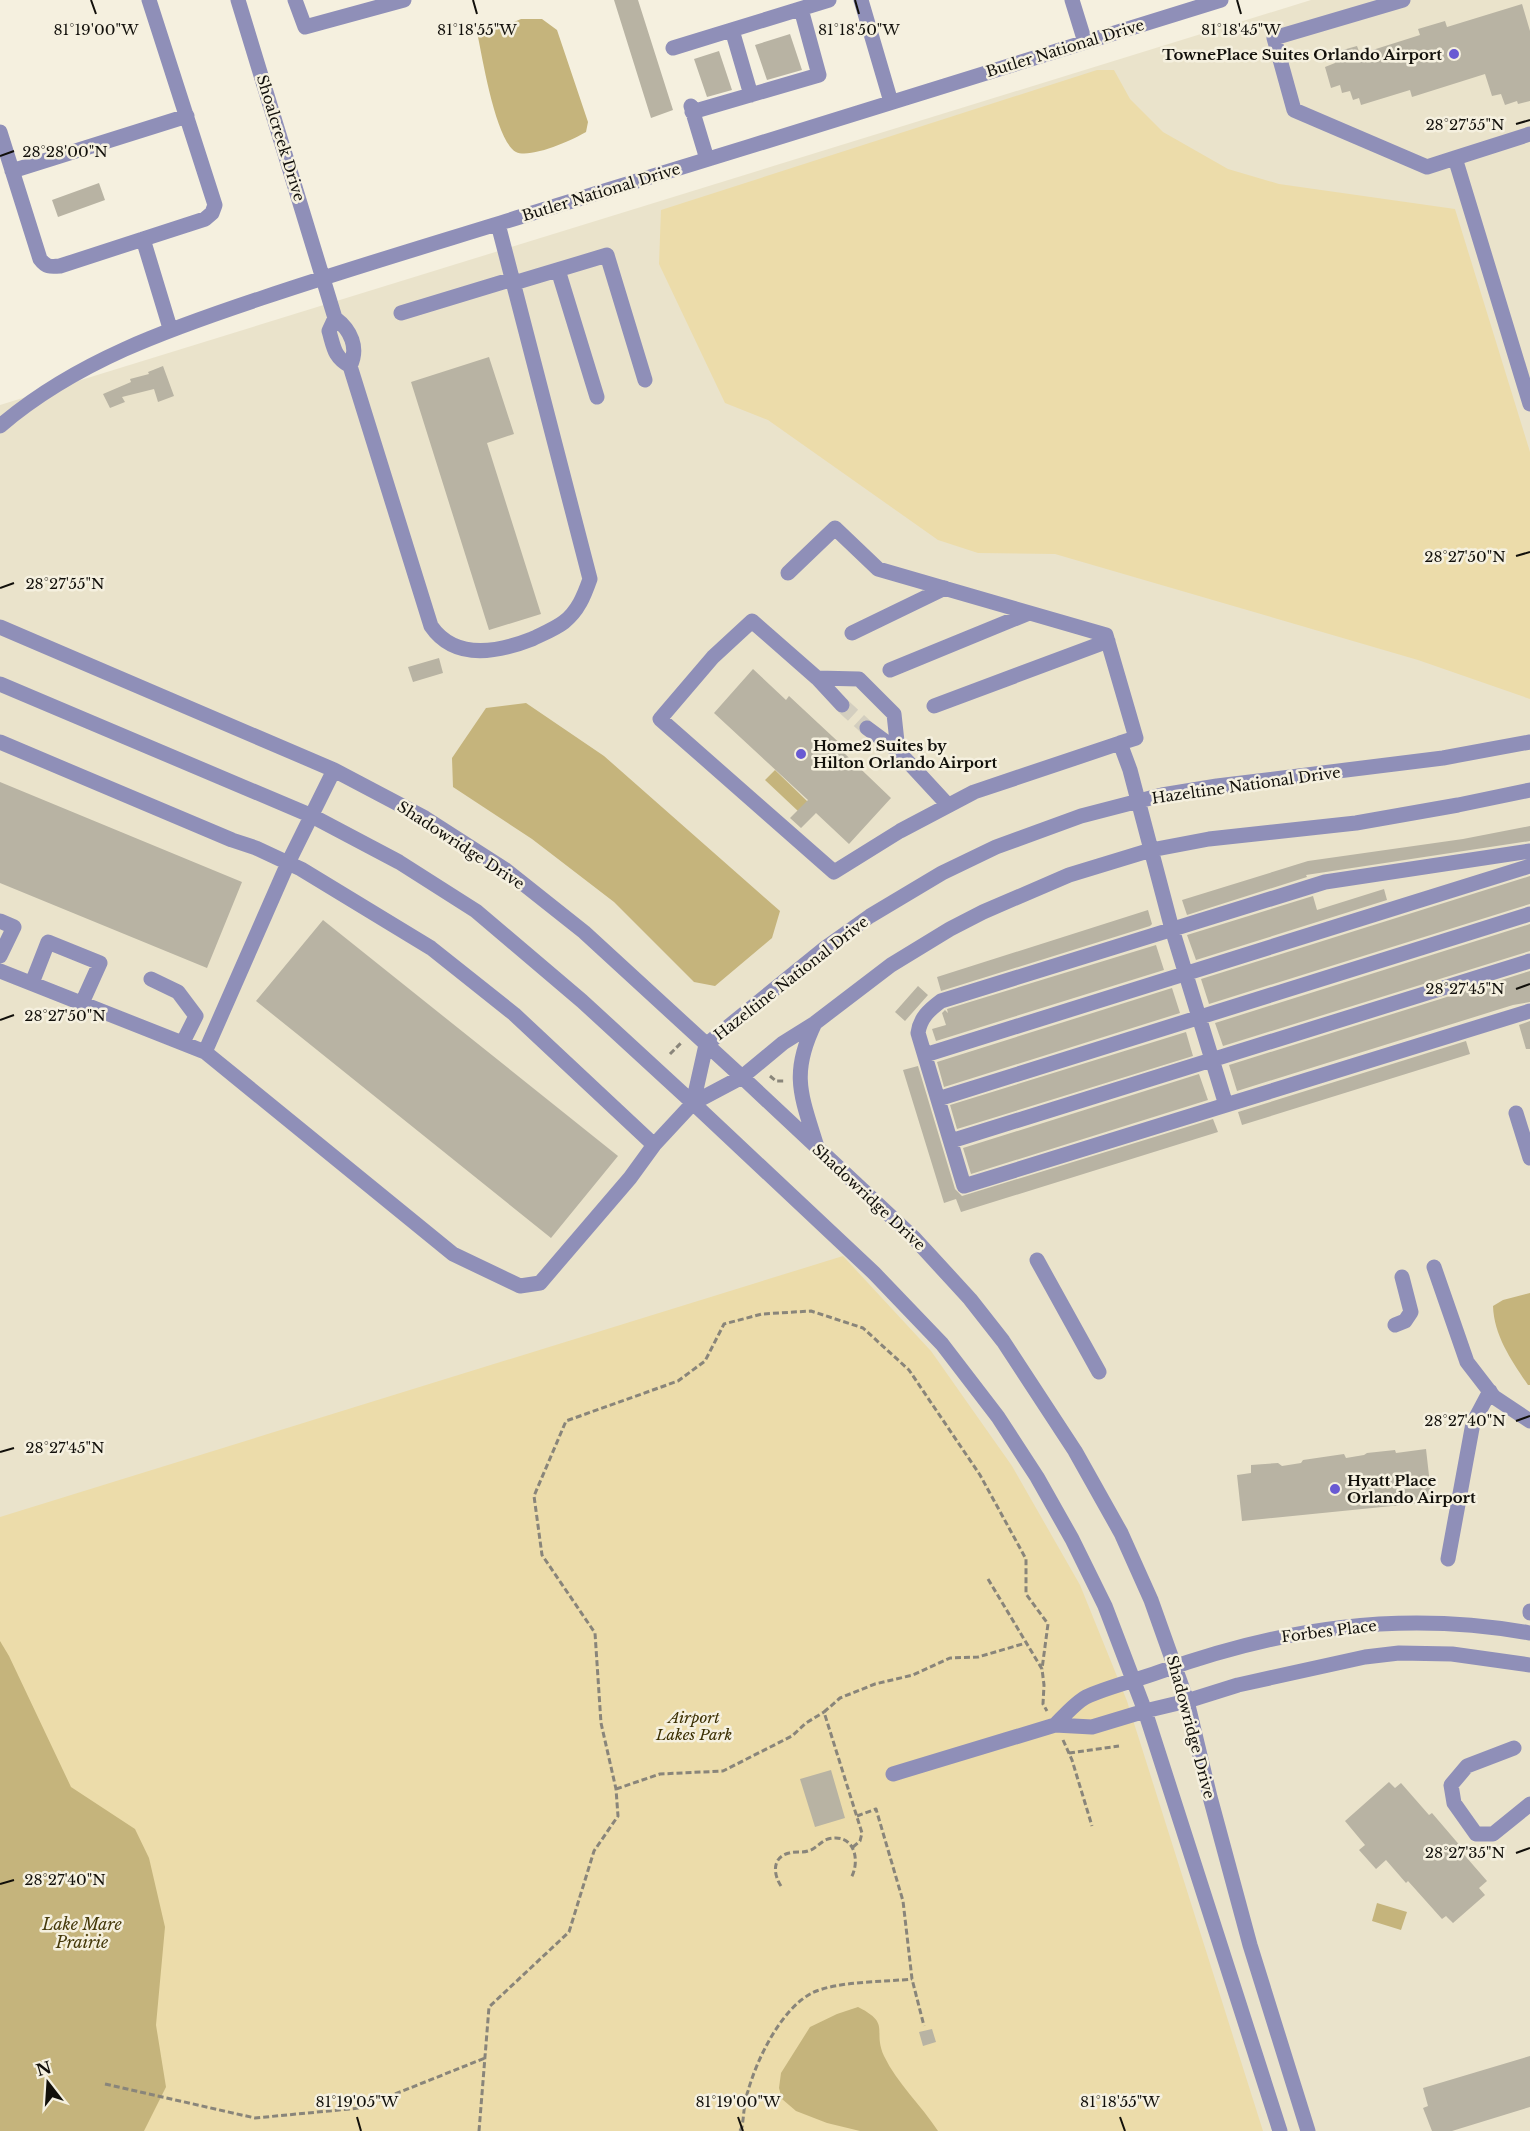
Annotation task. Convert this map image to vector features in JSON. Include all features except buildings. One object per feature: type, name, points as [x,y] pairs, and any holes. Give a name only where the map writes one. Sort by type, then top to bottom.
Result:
[{"type":"street","points":[[0,132],[40,260],[44,265],[60,266],[205,219],[212,213],[215,205],[149,0]]},
{"type":"street","name":"Shoalcreek Drive","points":[[238,0],[335,318],[329,331],[336,355],[350,366],[431,626],[451,644],[481,652],[521,643],[564,622],[581,604],[590,579],[514,281]]},
{"type":"street","points":[[295,0],[305,27],[404,0]]},
{"type":"street","points":[[673,48],[829,0]]},
{"type":"street","points":[[861,0],[891,102]]},
{"type":"street","points":[[1072,0],[1085,42]]},
{"type":"street","name":"Butler National Drive","points":[[0,426],[18,410],[57,383],[89,365],[170,328],[322,277],[1221,0]]},
{"type":"street","points":[[1403,0],[1274,38],[1294,110],[1427,167],[1530,134]]},
{"type":"street","points":[[707,159],[692,109],[819,75],[801,9]]},
{"type":"street","points":[[732,30],[751,95]]},
{"type":"street","points":[[12,171],[187,116]]},
{"type":"street","points":[[1455,158],[1530,404]]},
{"type":"street","points":[[498,224],[514,281]]},
{"type":"street","points":[[143,239],[170,328]]},
{"type":"street","points":[[401,313],[607,255],[645,381]]},
{"type":"street","points":[[558,270],[597,397]]},
{"type":"street","points":[[788,573],[835,528],[878,569],[1106,635],[1136,738],[974,792],[947,804],[834,872],[660,719],[713,657],[752,621],[816,678],[842,705]]},
{"type":"street","points":[[852,633],[945,588]]},
{"type":"street","points":[[890,670],[1029,613]]},
{"type":"street","name":"Shadowridge Drive","points":[[0,627],[334,770],[425,818],[506,870],[584,932],[742,1077],[933,1258],[970,1299],[1003,1341],[1058,1423],[1109,1510],[1152,1600],[1187,1701],[1250,1945],[1308,2131]]},
{"type":"street","points":[[934,706],[1108,641]]},
{"type":"street","points":[[816,678],[859,679],[894,714],[898,751]]},
{"type":"street","points":[[0,684],[312,816],[399,862],[476,911],[582,1001],[693,1103],[897,1296],[942,1344],[979,1391],[1018,1447],[1072,1539],[1105,1606],[1145,1710],[1280,2131]]},
{"type":"street","points":[[867,728],[898,751],[947,804]]},
{"type":"street","points":[[0,742],[288,863],[325,882],[431,948],[514,1014],[654,1145]]},
{"type":"street","name":"Hazeltine National Drive","points":[[693,1103],[706,1045],[832,943],[870,916],[918,886],[968,860],[1024,836],[1137,800],[1217,786],[1443,758],[1530,742]]},
{"type":"street","points":[[1119,743],[1130,770],[1172,928],[1226,1105]]},
{"type":"street","points":[[205,1052],[288,863],[334,770]]},
{"type":"street","points":[[0,971],[205,1052],[453,1254],[520,1286],[540,1283],[630,1178],[654,1145],[693,1103],[742,1077],[783,1043],[815,1023],[891,965],[967,920],[1012,898],[1069,875],[1151,850],[1209,839],[1356,823],[1530,790]]},
{"type":"street","points":[[1530,851],[1325,882],[941,1001],[931,1008],[919,1025],[918,1034],[964,1186],[1530,1011]]},
{"type":"street","points":[[925,1055],[1530,866]]},
{"type":"street","points":[[938,1099],[1530,914]]},
{"type":"street","points":[[0,921],[14,927],[0,956]]},
{"type":"street","points":[[32,983],[48,942],[100,963],[82,1003]]},
{"type":"street","points":[[951,1141],[1530,961]]},
{"type":"street","points":[[151,979],[178,992],[196,1016],[183,1042]]},
{"type":"street","points":[[815,1023],[801,1056],[800,1082],[818,1149]]},
{"type":"street","points":[[1516,1113],[1530,1158]]},
{"type":"street","points":[[1037,1260],[1099,1372]]},
{"type":"street","points":[[1434,1267],[1467,1362],[1494,1397],[1530,1421]]},
{"type":"street","points":[[1395,1325],[1406,1321],[1411,1312],[1402,1277]]},
{"type":"street","points":[[1448,1559],[1473,1423],[1490,1391]]},
{"type":"street","name":"Forbes Place","points":[[1055,1725],[1084,1698],[1251,1643],[1336,1627],[1381,1624],[1451,1624],[1530,1633]]},
{"type":"street","name":"Forbes Place","points":[[1055,1725],[1092,1727],[1248,1682],[1381,1655],[1452,1654],[1530,1665]]},
{"type":"street","points":[[893,1774],[1055,1725]]},
{"type":"street","points":[[1514,1748],[1467,1766],[1451,1785],[1454,1803],[1476,1834],[1493,1834],[1530,1804]]},
{"type":"path","points":[[670,1054],[682,1042]]},
{"type":"path","points":[[771,1076],[776,1081],[784,1081]]},
{"type":"path","points":[[479,2131],[489,2007],[569,1932],[594,1851],[618,1816],[616,1789],[601,1723],[595,1633],[542,1555],[534,1496],[566,1421],[678,1381],[705,1361],[724,1324],[762,1314],[811,1311],[863,1328],[909,1370],[980,1475],[1026,1559],[1026,1594],[1048,1624],[1042,1669],[1043,1704],[1070,1753],[1092,1826]]},
{"type":"path","points":[[988,1579],[1042,1669]]},
{"type":"path","points":[[616,1789],[660,1774],[723,1770],[792,1736],[840,1698],[875,1684],[913,1675],[950,1659],[978,1657],[1026,1642]]},
{"type":"path","points":[[824,1712],[862,1833],[860,1841],[853,1847]]},
{"type":"path","points":[[1070,1753],[1119,1746]]},
{"type":"path","points":[[857,1816],[876,1809],[903,1901],[912,1979],[924,2026]]},
{"type":"path","points":[[781,1886],[774,1877],[774,1867],[780,1858],[787,1853],[808,1851],[825,1840],[836,1838],[846,1840],[853,1847],[856,1869],[851,1878]]},
{"type":"path","points":[[740,2131],[747,2094],[759,2059],[790,2010],[812,1993],[838,1986],[912,1979]]},
{"type":"path","points":[[105,2084],[255,2118],[360,2108],[484,2058]]},
{"type":"shaded area","points":[[1311,0],[1530,0],[1530,2131],[0,2131],[0,405]]},
{"type":"green space","points":[[1097,70],[1114,70],[1130,99],[1163,132],[1228,169],[1279,184],[1455,209],[1530,452],[1530,699],[1418,660],[1055,554],[978,553],[938,540],[768,420],[725,403],[659,264],[661,210]]},
{"type":"green space","name":"Airport Lakes Park","points":[[843,1256],[931,1351],[1012,1466],[1080,1585],[1127,1701],[1263,2131],[0,2131],[0,1517]]},
{"type":"water","points":[[521,19],[542,19],[557,30],[588,122],[586,132],[551,148],[531,153],[516,152],[502,133],[491,99],[478,37]]},
{"type":"water","points":[[526,703],[604,756],[780,911],[772,938],[715,986],[694,982],[614,902],[532,839],[453,787],[452,758],[486,708]]},
{"type":"water","points":[[775,770],[808,802],[799,812],[765,780]]},
{"type":"water","points":[[1530,1293],[1530,1385],[1528,1385],[1500,1338],[1493,1306],[1503,1300]]},
{"type":"water","name":"Lake Mare Prairie","points":[[0,1641],[71,1787],[135,1829],[149,1858],[165,1927],[156,2025],[166,2087],[144,2131],[0,2131]]},
{"type":"water","points":[[1377,1903],[1407,1912],[1401,1930],[1372,1921]]},
{"type":"water","points":[[858,2007],[875,2018],[878,2023],[881,2047],[889,2066],[938,2131],[860,2131],[827,2123],[796,2111],[782,2099],[779,2088],[781,2073],[810,2027]]},
{"type":"tunnel","points":[[842,705],[867,728]]},
{"type":"place","name":"TownePlace Suites Orlando Airport","points":[[1454,54]]},
{"type":"place","name":"Home2 Suites by Hilton Orlando Airport","points":[[801,754]]},
{"type":"place","name":"Hyatt Place Orlando Airport","points":[[1335,1489]]}]
